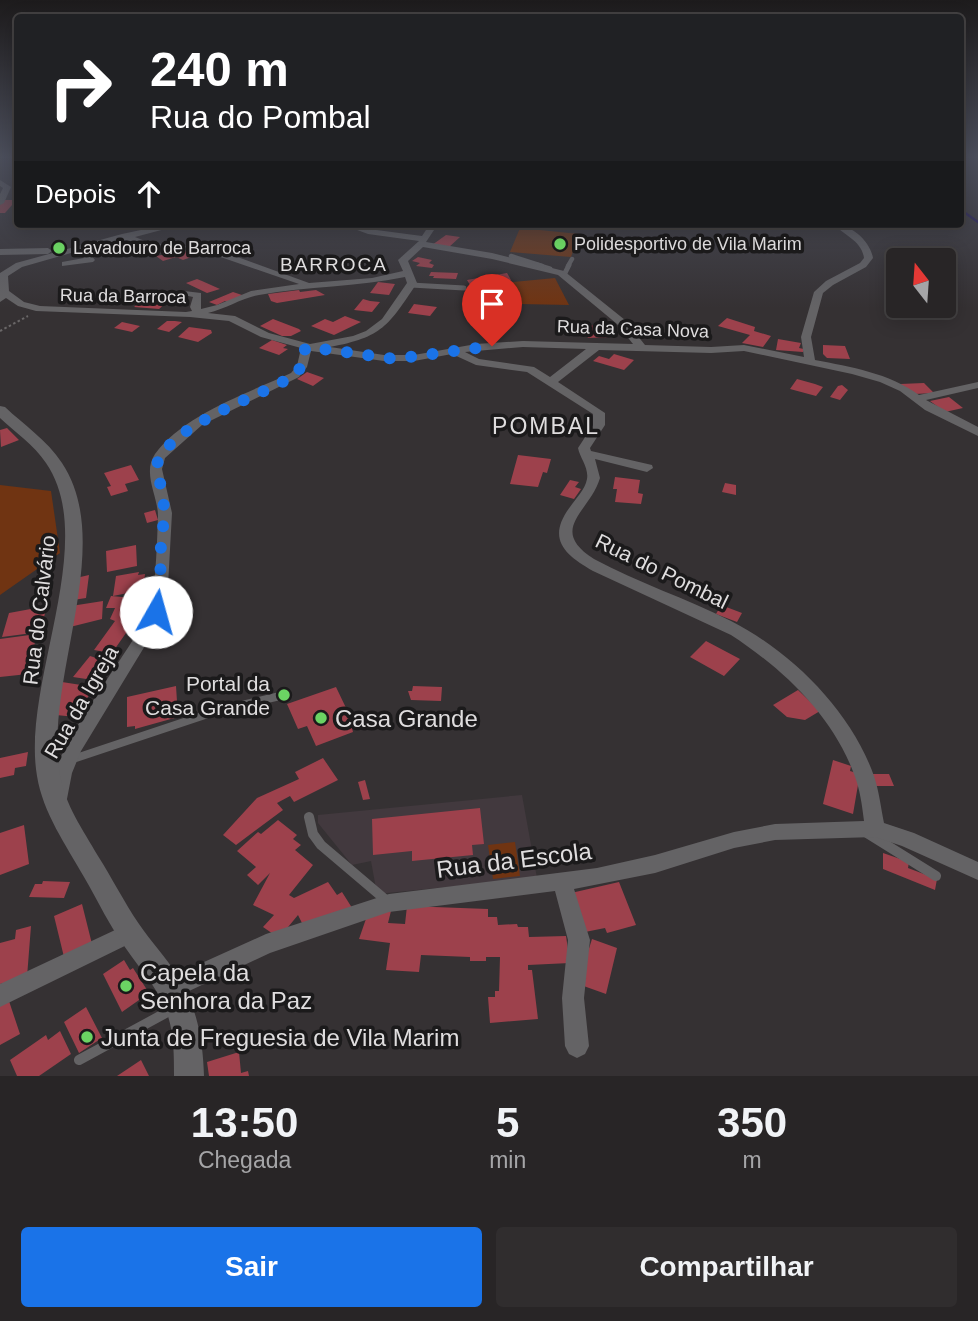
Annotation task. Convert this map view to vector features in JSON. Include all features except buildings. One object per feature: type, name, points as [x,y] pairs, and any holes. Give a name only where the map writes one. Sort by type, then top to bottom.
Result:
[{"type":"street","points":[[2,295],[6,272],[60,253],[162,228]]},
{"type":"street","points":[[358,228],[552,270],[564,275],[621,322],[641,347]]},
{"type":"street","points":[[308,347],[366,335],[386,321],[410,279],[403,260],[423,241],[431,228]]},
{"type":"street","points":[[810,362],[806,337],[819,292],[861,269],[868,257],[868,251],[861,242],[842,228]]},
{"type":"street","points":[[125,236],[148,246],[210,250],[310,285]]},
{"type":"street","points":[[65,264],[90,260],[80,248]]},
{"type":"street","points":[[0,252],[60,253]]},
{"type":"street","name":"Rua da Barroca","points":[[2,295],[28,307],[55,311],[194,314],[254,293],[310,285],[410,279]]},
{"type":"street","points":[[187,293],[198,295],[194,314],[231,318],[265,335],[308,347],[395,359],[454,351],[480,363],[528,368],[600,414],[599,425],[585,445],[585,453],[647,468]]},
{"type":"street","name":"Rua da Casa Nova","points":[[454,351],[503,345],[598,345],[711,350],[748,348],[884,380],[978,432]]},
{"type":"street","points":[[550,382],[598,345]]},
{"type":"street","name":"Rua da Igreja","points":[[57,806],[67,761],[151,622],[159,604],[165,513],[156,469],[159,458],[198,422],[295,375],[302,367],[303,351],[308,347]]},
{"type":"street","points":[[917,399],[978,385]]},
{"type":"street","name":"Rua do Calvário","points":[[0,410],[46,453],[61,474],[69,504],[72,537],[67,603],[48,716],[45,754],[57,806],[130,933],[174,998]]},
{"type":"street","name":"Rua do Pombal","points":[[585,453],[594,476],[591,486],[569,517],[566,533],[568,545],[594,565],[734,630],[790,673],[825,711],[857,761],[867,788],[868,829]]},
{"type":"street","name":"Rua da Escola","points":[[174,998],[266,944],[389,903],[562,882],[632,870],[754,835],[798,830],[868,829],[907,839],[978,871]]},
{"type":"street","points":[[562,882],[579,940],[573,998],[577,1046]]},
{"type":"street","points":[[0,996],[69,960],[130,933]]},
{"type":"street","points":[[174,998],[186,1037],[189,1076]]},
{"type":"lane","points":[[511,256],[552,270]]},
{"type":"lane","points":[[564,275],[572,259]]},
{"type":"lane","points":[[410,279],[464,288]]},
{"type":"lane","points":[[67,761],[212,713],[281,696]]},
{"type":"lane","points":[[309,817],[313,834],[321,845],[389,903]]},
{"type":"lane","points":[[868,829],[936,876]]},
{"type":"lane","points":[[79,1059],[174,998]]},
{"type":"path","points":[[0,331],[25,318],[29,313],[28,307]]},
{"type":"shaded area","points":[[520,228],[579,234],[571,257],[510,252]]},
{"type":"shaded area","points":[[555,278],[569,305],[471,303],[470,286]]},
{"type":"shaded area","points":[[0,485],[51,491],[60,553],[0,595]]},
{"type":"shaded area","points":[[522,795],[537,878],[377,894],[371,861],[352,865],[318,823],[318,815]]},
{"type":"shaded area","points":[[515,842],[520,876],[493,879],[488,845]]},
{"type":"waterway","points":[[964,212],[978,222]]},
{"type":"place","name":"Polidesportivo de Vila Marim","points":[[560,244]]},
{"type":"place","name":"Lavadouro de Barroca","points":[[59,248]]},
{"type":"place","name":"Portal da Casa Grande","points":[[284,695]]},
{"type":"place","name":"Casa Grande","points":[[321,718]]},
{"type":"place","name":"Capela da Senhora da Paz","points":[[126,986]]},
{"type":"place","name":"Junta de Freguesia de Vila Marim","points":[[87,1037]]},
{"type":"district","name":"BARROCA","points":[[334,264]]},
{"type":"district","name":"POMBAL","points":[[546,426]]},
{"type":"route","points":[[156,612],[160,595],[161,541],[165,513],[156,474],[157,464],[162,453],[194,425],[295,375],[302,367],[303,351],[308,347],[395,359],[492,346]]}]
